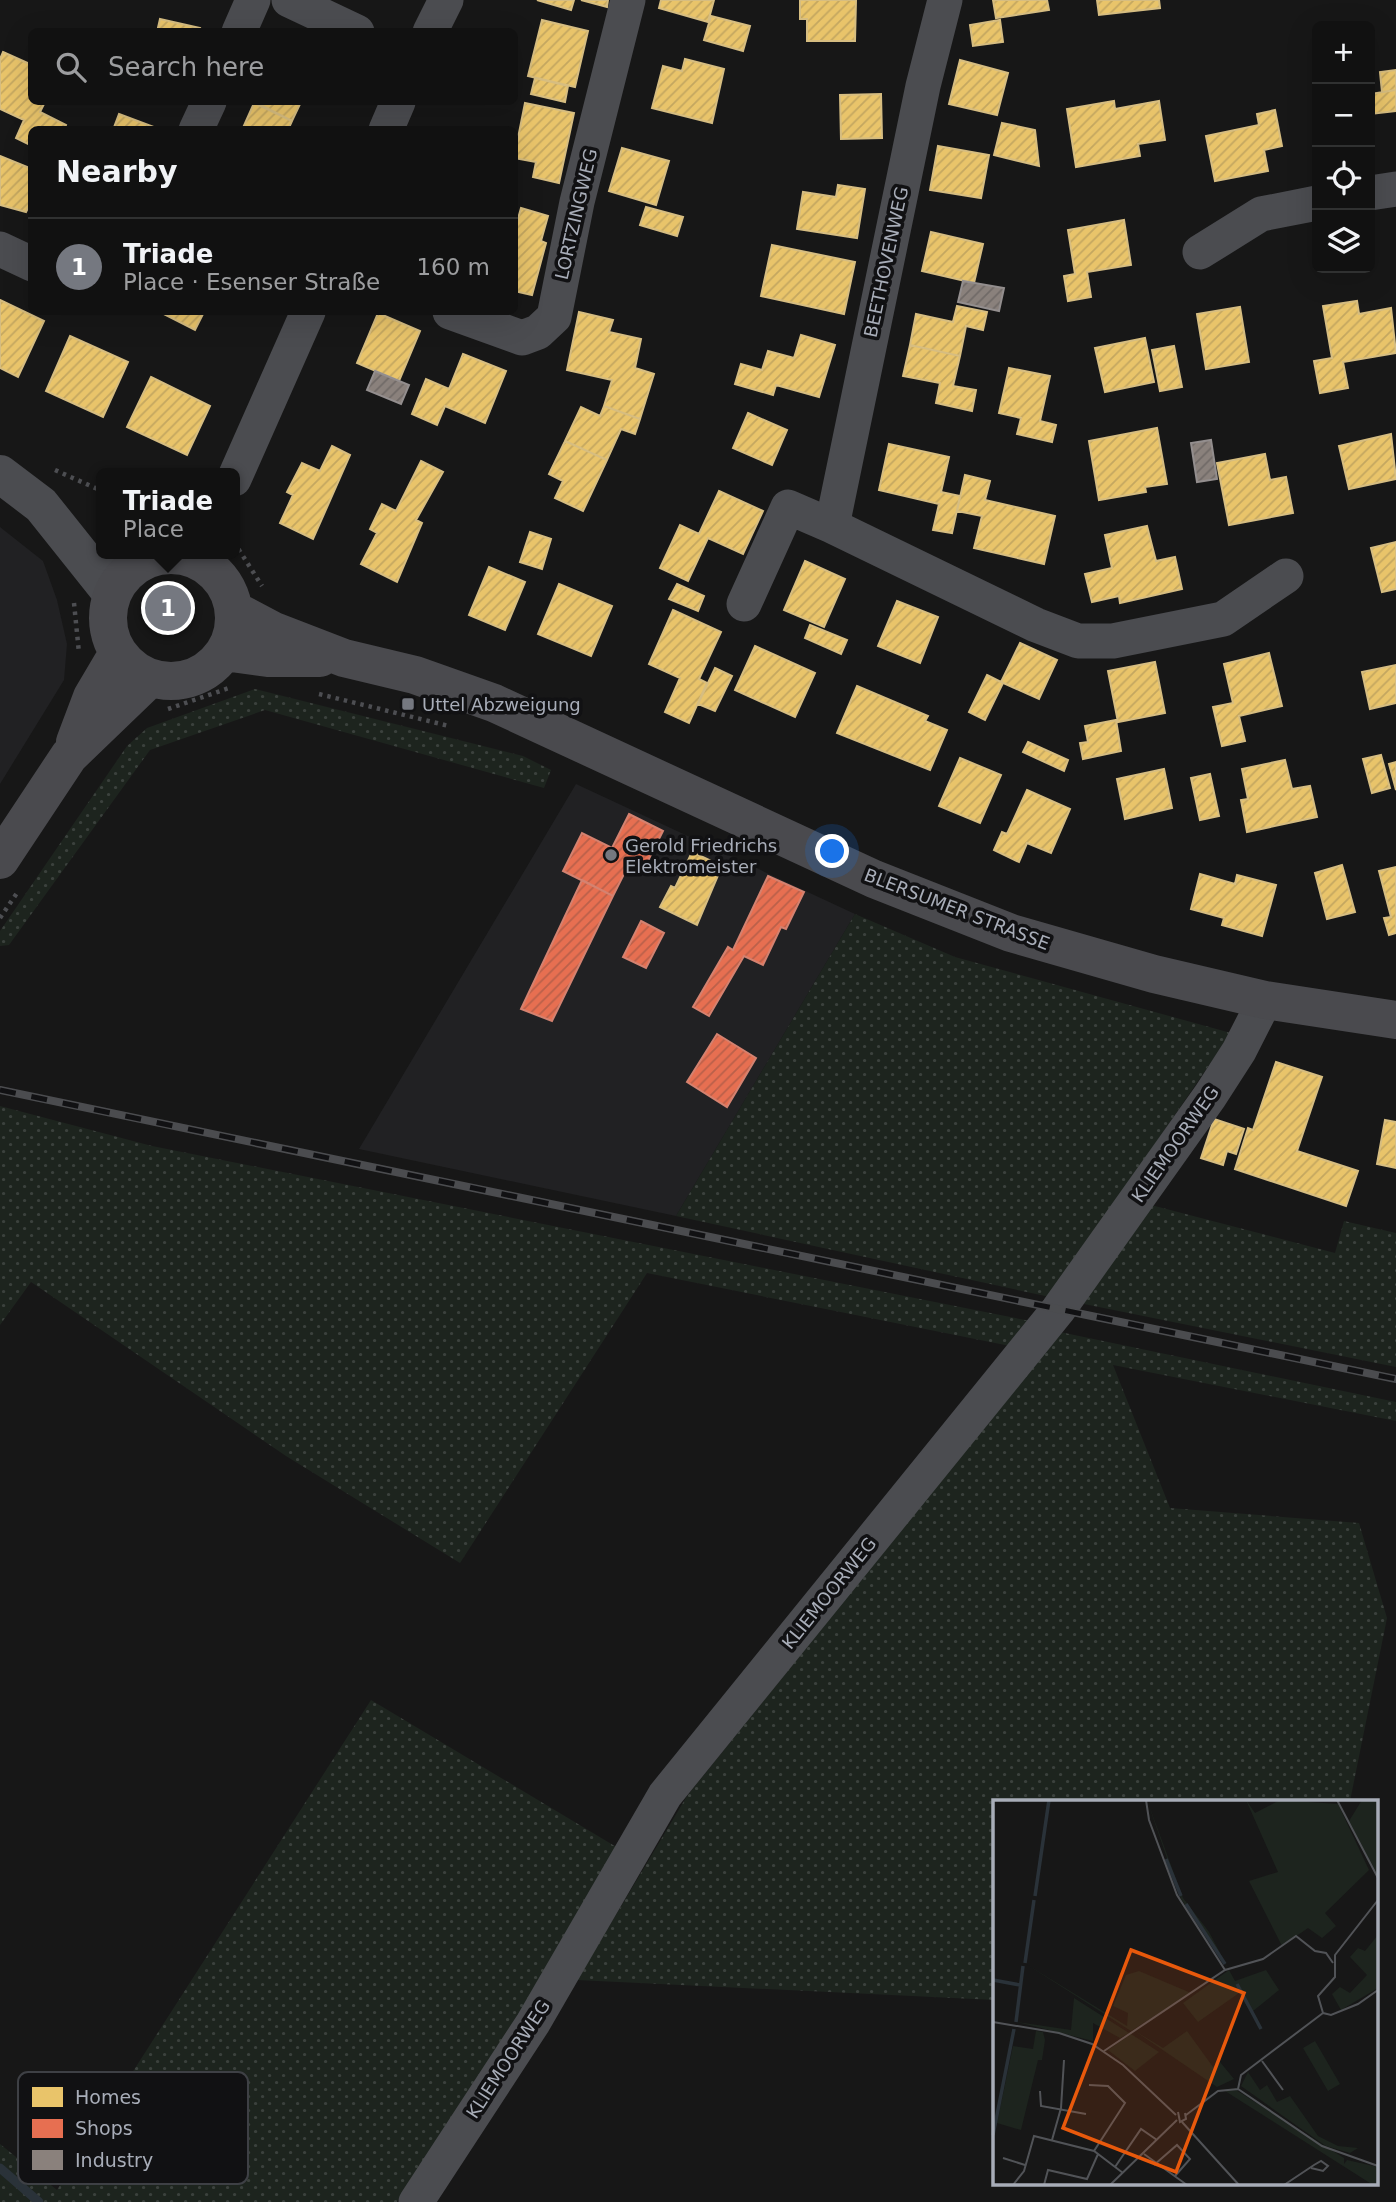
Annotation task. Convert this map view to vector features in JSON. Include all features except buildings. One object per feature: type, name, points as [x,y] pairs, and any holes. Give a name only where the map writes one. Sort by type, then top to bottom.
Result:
[{"type":"main road","points":[[132,559],[112,594],[108,614],[110,634],[118,653],[132,668],[150,678],[171,681],[192,677],[210,667],[224,652],[233,634],[234,610],[228,590],[201,559]]},
{"type":"main road","name":"BLERSUMER STRASSE","points":[[234,610],[274,631],[344,658],[415,675],[494,704],[873,879],[1011,933],[1154,974],[1265,1000],[1396,1020]]},
{"type":"main road","name":"BLERSUMER STRASSE","points":[[224,652],[268,658],[344,658]]},
{"type":"main road","points":[[0,860],[69,756],[92,698],[118,653]]},
{"type":"main road","points":[[69,756],[150,678]]},
{"type":"street","points":[[241,28],[253,0]]},
{"type":"street","points":[[289,0],[349,28]]},
{"type":"street","points":[[432,28],[446,0]]},
{"type":"street","name":"LORTZINGWEG","points":[[458,315],[522,338],[538,332],[554,317],[577,202],[628,0]]},
{"type":"street","name":"BEETHOVENWEG","points":[[832,526],[923,86],[945,0]]},
{"type":"street","points":[[199,126],[208,105]]},
{"type":"street","points":[[388,126],[397,105]]},
{"type":"street","points":[[1375,192],[1396,189]]},
{"type":"street","points":[[1200,252],[1261,214],[1312,204]]},
{"type":"street","points":[[0,249],[28,262]]},
{"type":"street","points":[[239,468],[308,315]]},
{"type":"street","points":[[0,474],[41,505],[96,533]]},
{"type":"street","points":[[41,505],[112,594]]},
{"type":"street","points":[[744,604],[788,506],[1036,625],[1078,640],[1113,641],[1223,619],[1286,576]]},
{"type":"street","name":"KLIEMOORWEG","points":[[416,2202],[533,2023],[665,1795],[1058,1310],[1210,1096],[1239,1051],[1265,1000]]},
{"type":"path","points":[[240,551],[268,595]]},
{"type":"path","points":[[74,601],[79,656]]},
{"type":"shaded area","points":[[0,527],[43,561],[57,600],[67,644],[64,680],[0,784]]},
{"type":"shaded area","points":[[255,689],[523,756],[551,770],[544,788],[265,710],[150,750],[9,945],[0,946],[0,931],[127,746],[147,728]]},
{"type":"shaded area","points":[[576,784],[855,914],[676,1216],[359,1149]]},
{"type":"shaded area","points":[[855,914],[955,957],[1231,1033],[1050,1297],[676,1216]]},
{"type":"shaded area","points":[[0,1106],[152,1146],[1035,1322],[1015,1347],[647,1273],[460,1563],[286,1456],[31,1282],[0,1325]]},
{"type":"shaded area","points":[[1151,1205],[1335,1253],[1344,1221],[1396,1233],[1396,1367],[1079,1303]]},
{"type":"shaded area","points":[[1060,1332],[1396,1402],[1396,1421],[1113,1365],[1170,1508],[1359,1523],[1387,1618],[1350,1800],[993,1800],[993,2000],[577,1980],[687,1796]]},
{"type":"shaded area","points":[[371,1700],[618,1848],[522,2013],[397,2202],[0,2202],[0,2144],[18,2159],[18,2184],[50,2184],[57,2190],[61,2184],[248,2184],[248,2072],[133,2072]]},
{"type":"waterway","points":[[0,2168],[18,2184]]},
{"type":"waterway","points":[[18,2184],[39,2202]]},
{"type":"railway","points":[[0,1090],[1396,1379]]},
{"type":"place","name":"Triade","points":[[168,608]]},
{"type":"place","name":"Uttel Abzweigung","points":[[408,704]]},
{"type":"place","name":"Gerold Friedrichs Elektromeister","points":[[611,855]]}]
